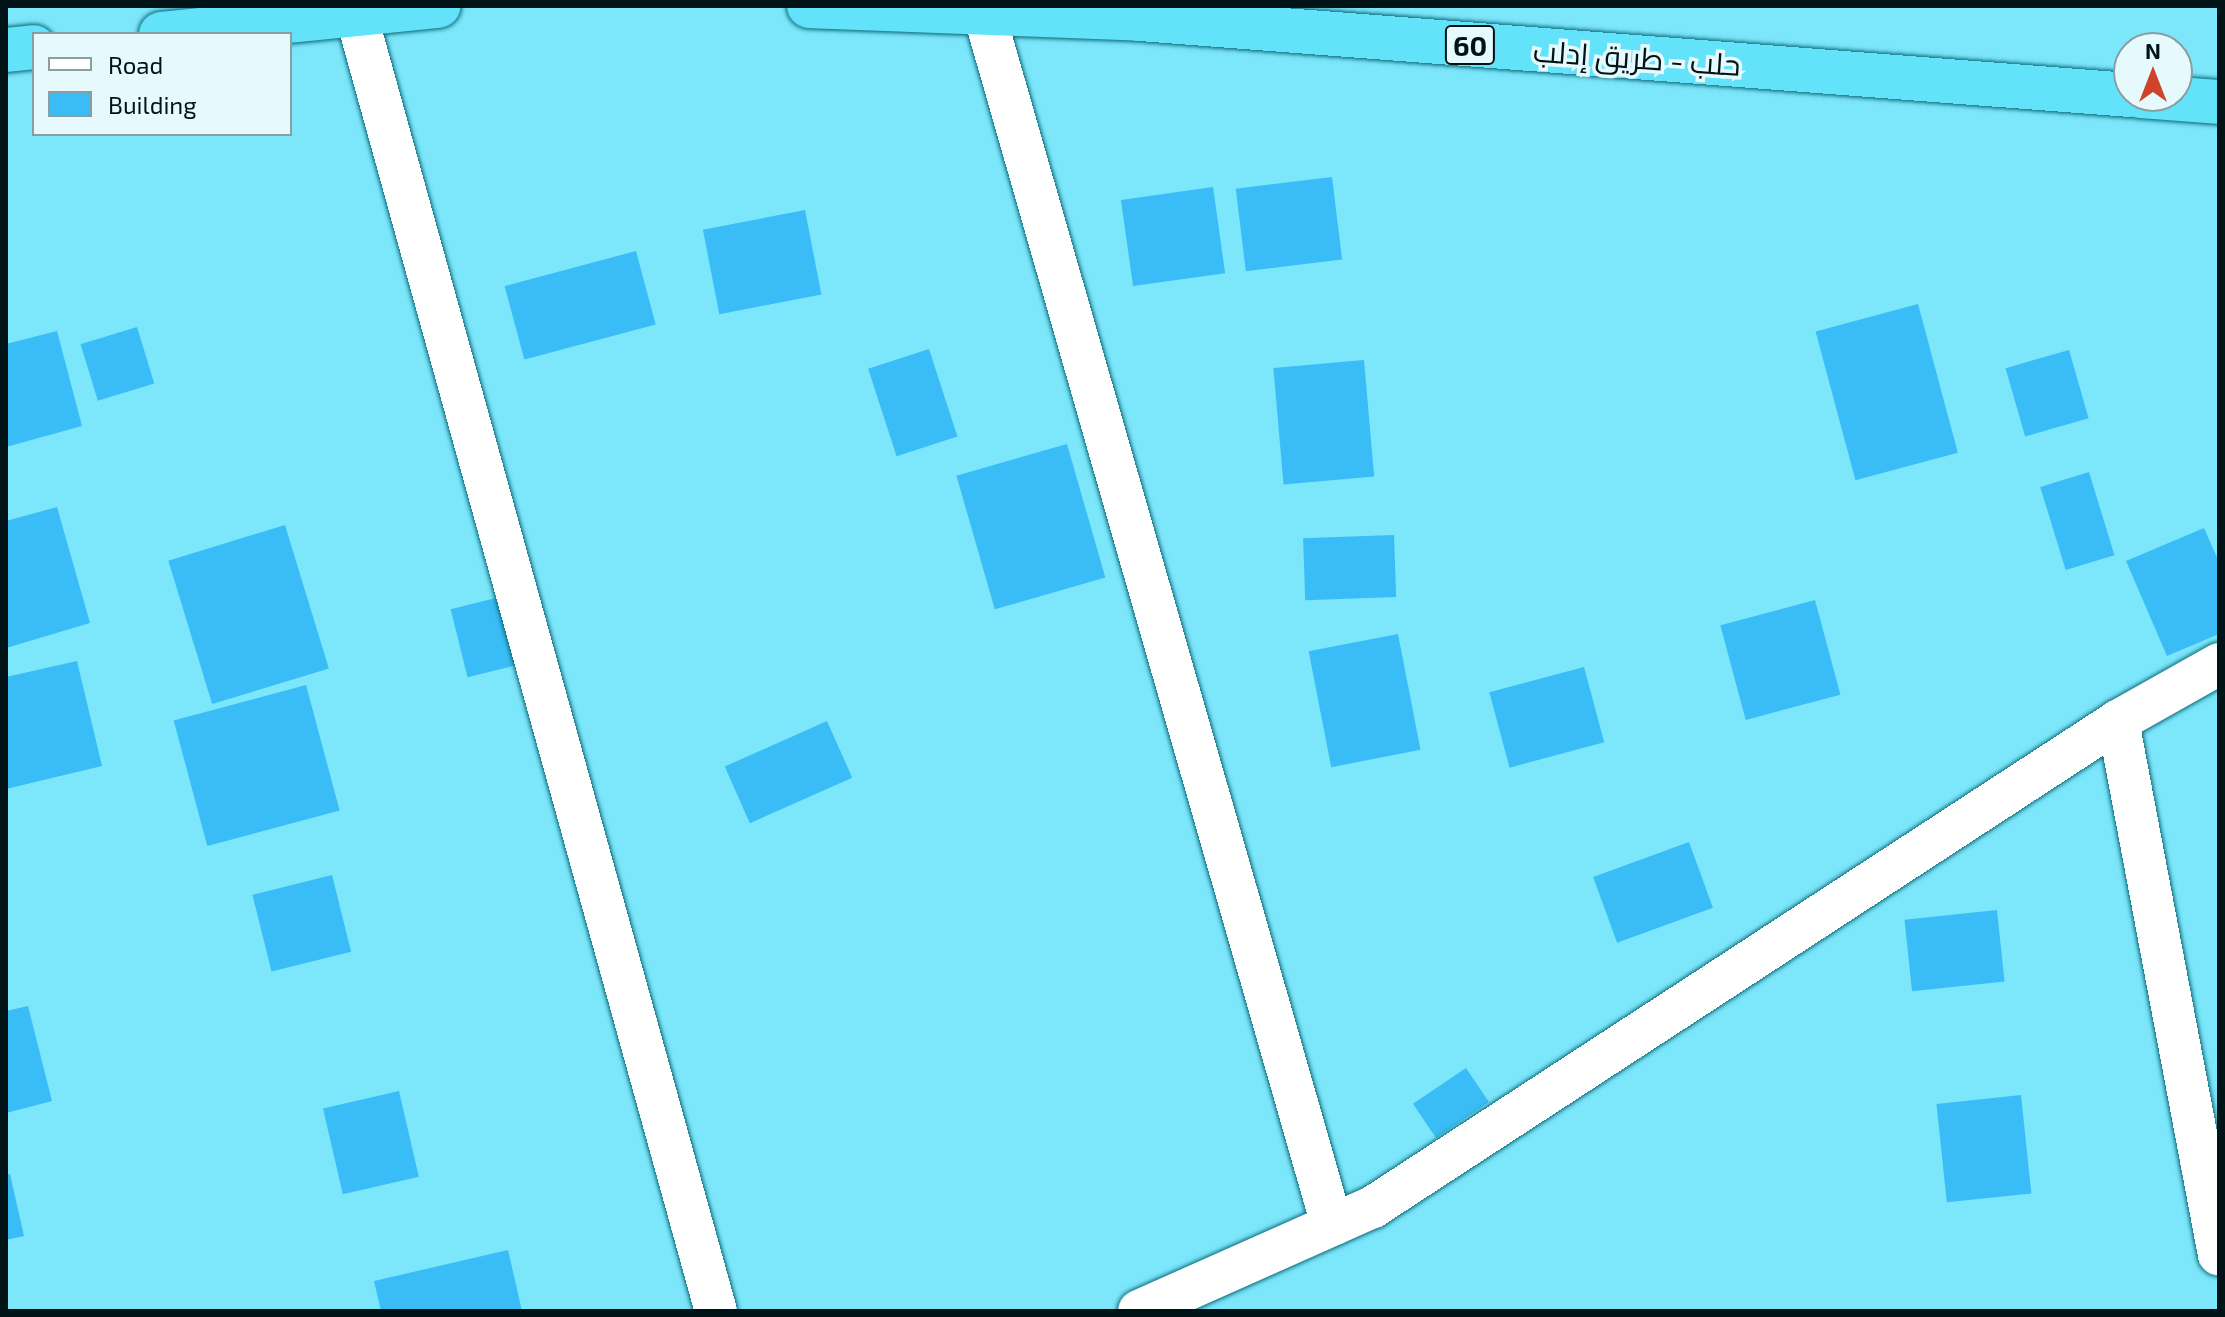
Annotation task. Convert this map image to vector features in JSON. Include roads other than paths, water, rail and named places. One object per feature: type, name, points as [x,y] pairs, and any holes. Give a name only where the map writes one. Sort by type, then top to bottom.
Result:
[{"type":"highway","points":[[180,32],[439,6]]},
{"type":"highway","name":"حلب - طريق إدلب","points":[[809,6],[1140,19],[2113,94]]},
{"type":"highway","points":[[6,50],[32,47]]},
{"type":"highway","points":[[2193,100],[2219,102]]},
{"type":"street","points":[[984,13],[1332,1225]]},
{"type":"street","points":[[356,14],[716,1311]]},
{"type":"street","points":[[1139,1311],[1373,1207],[2118,721],[2219,664]]},
{"type":"street","points":[[2118,721],[2219,1255]]}]
